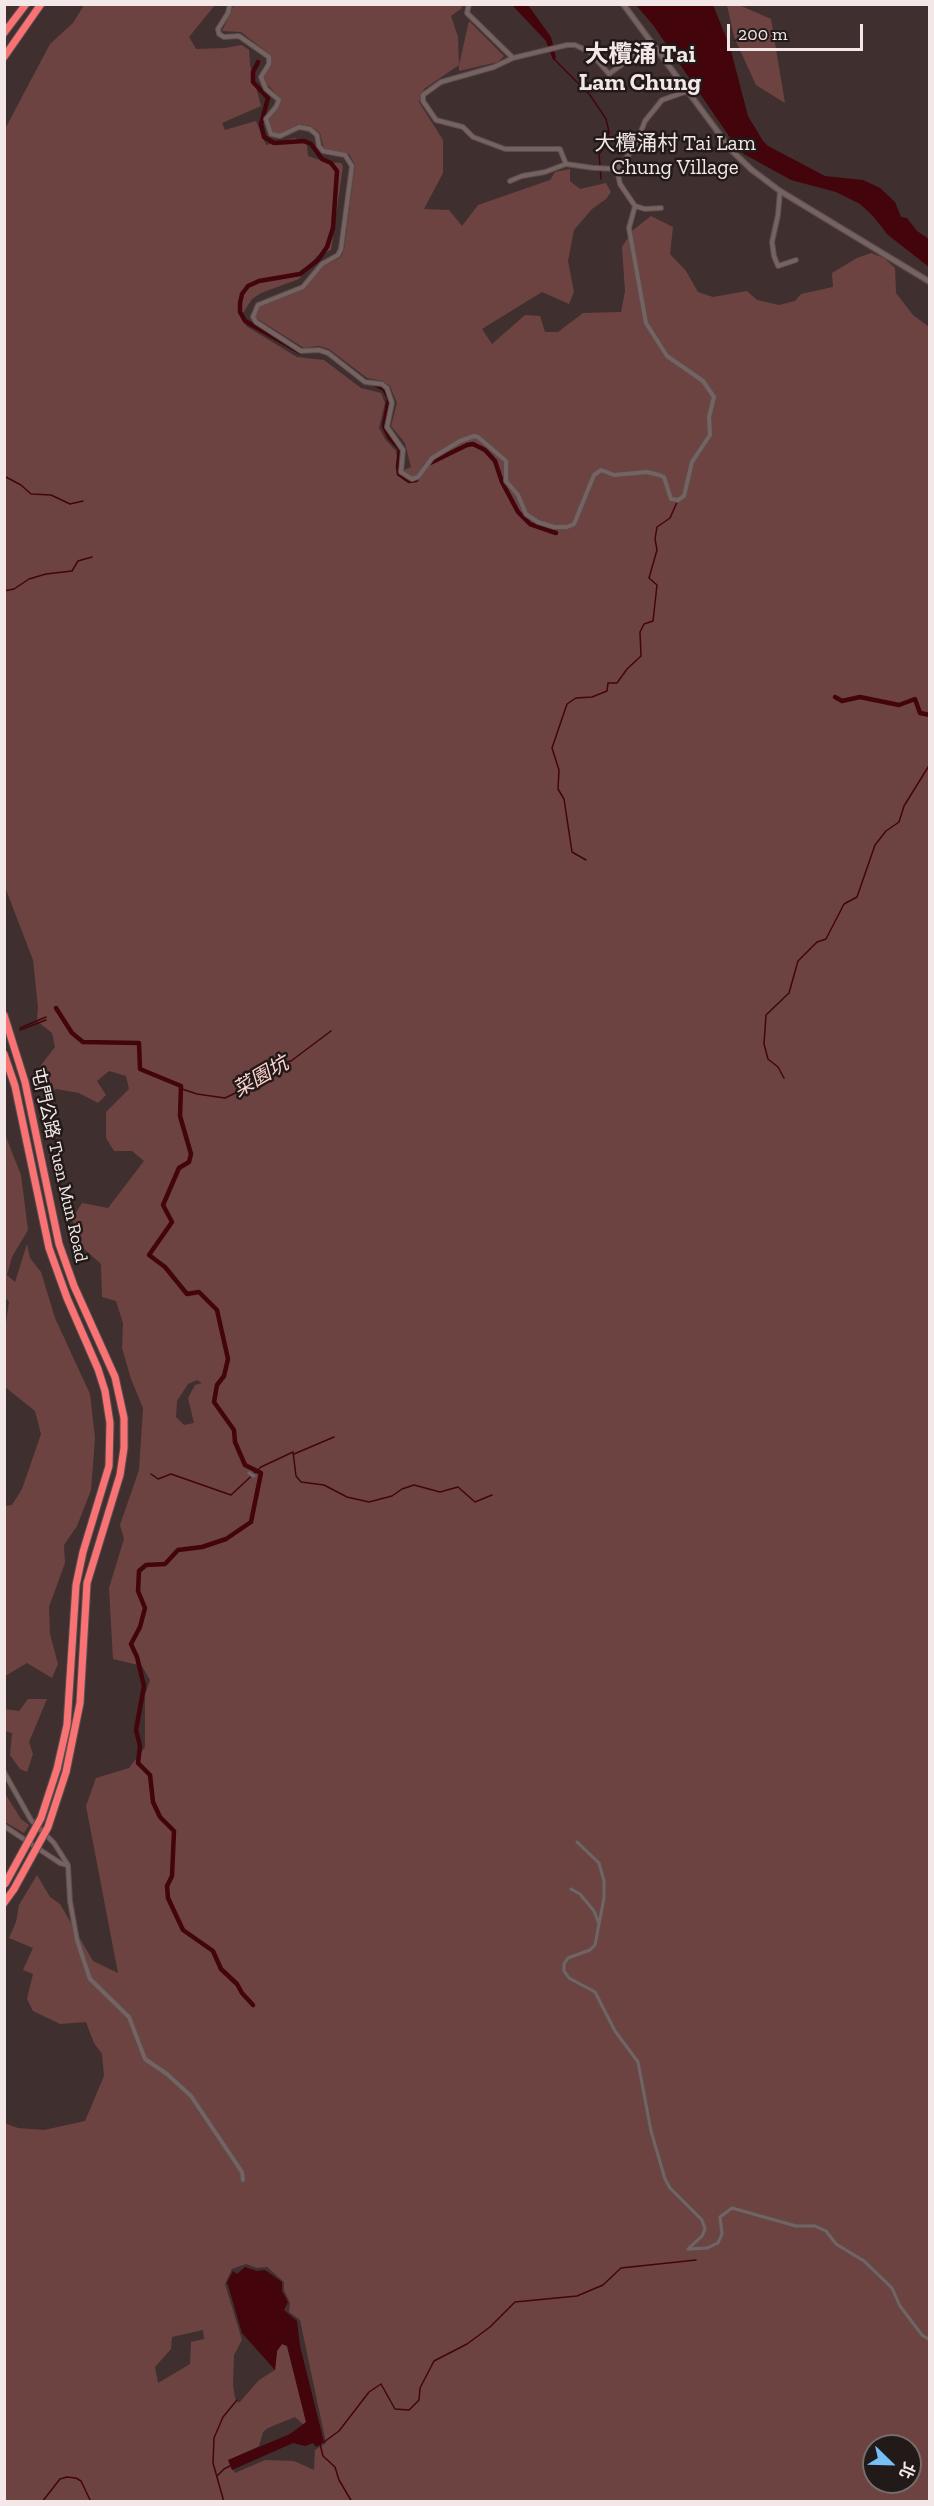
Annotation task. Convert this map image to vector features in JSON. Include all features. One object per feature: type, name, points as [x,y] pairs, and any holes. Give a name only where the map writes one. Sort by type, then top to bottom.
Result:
[{"type":"highway","points":[[4,33],[26,4]]},
{"type":"highway","points":[[4,57],[41,4]]},
{"type":"highway","name":"屯門公路 Tuen Mun Road","points":[[4,1016],[25,1082],[59,1244],[74,1286],[115,1377],[124,1418],[124,1448],[120,1474],[87,1584],[80,1703],[66,1772],[48,1827],[4,1903]]},
{"type":"highway","name":"屯門公路 Tuen Mun Road","points":[[4,1054],[15,1086],[48,1248],[98,1368],[105,1391],[110,1423],[109,1466],[83,1552],[76,1585],[68,1715],[57,1769],[41,1818],[5,1885]]},
{"type":"street","points":[[230,4],[228,13],[218,29],[219,34],[224,37],[239,36],[269,57],[269,64],[261,77],[266,89],[278,99],[276,107],[266,119],[271,134],[279,136],[297,128],[309,128],[317,135],[322,150],[326,153],[345,155],[352,166],[341,249],[338,255],[322,264],[303,287],[258,305],[253,317],[256,322],[303,352],[319,350],[328,353],[365,381],[382,384],[387,388],[393,403],[387,427],[404,450],[401,469],[403,475],[412,479],[418,477],[432,458],[460,441],[474,436],[504,458],[507,465],[506,481],[518,495],[524,510],[538,522],[567,527],[574,524],[594,475],[601,470],[614,475],[647,472],[659,475],[664,477],[671,499],[678,501],[684,496],[692,462],[711,435],[709,417],[714,397],[704,381],[667,356],[647,326],[629,228],[634,206]]},
{"type":"street","points":[[469,4],[466,13],[513,58]]},
{"type":"street","points":[[623,4],[732,151],[780,191],[930,282]]},
{"type":"street","points":[[566,164],[560,149],[505,149],[473,137],[464,127],[436,120],[423,101],[423,95],[441,82],[494,67],[513,58],[575,45],[590,52],[609,74],[651,43]]},
{"type":"street","points":[[617,169],[635,147],[645,121],[662,100],[688,91]]},
{"type":"street","points":[[510,181],[566,164],[617,169]]},
{"type":"street","points":[[617,169],[620,184],[634,206],[645,209],[661,208]]},
{"type":"street","points":[[780,191],[778,216],[772,242],[774,256],[778,266],[796,260]]},
{"type":"street","points":[[249,1473],[254,1476]]},
{"type":"street","points":[[4,1772],[31,1820],[54,1843],[68,1865],[70,1901],[77,1940],[90,1979],[129,2017],[145,2059],[167,2074],[191,2096],[242,2172],[243,2180]]},
{"type":"street","points":[[4,1826],[60,1863],[68,1865]]},
{"type":"street","points":[[577,1842],[599,1863],[604,1889],[600,1926],[594,1946],[568,1958],[564,1969],[569,1978],[596,1992],[615,2031],[638,2062],[651,2131],[665,2179],[670,2188],[702,2220],[705,2229],[702,2236],[688,2250],[707,2248],[718,2242],[722,2234],[720,2217],[732,2208],[795,2226],[815,2226],[826,2231],[836,2244],[864,2261],[892,2288],[900,2306],[921,2333],[930,2340]]},
{"type":"street","points":[[571,1889],[580,1894],[594,1911],[600,1926]]},
{"type":"shaded area","points":[[84,5],[215,5],[189,37],[196,49],[242,45],[249,50],[250,65],[261,106],[222,123],[225,130],[256,121],[266,145],[295,138],[307,145],[308,156],[326,162],[341,163],[343,166],[331,250],[317,256],[299,279],[261,293],[252,299],[243,313],[246,326],[297,357],[324,360],[361,388],[381,393],[385,403],[379,428],[396,451],[399,472],[411,467],[405,443],[391,426],[397,403],[390,386],[383,381],[367,378],[329,349],[319,346],[304,348],[256,318],[255,314],[260,307],[304,289],[324,266],[341,257],[344,250],[355,165],[349,154],[324,149],[320,133],[311,126],[298,124],[281,133],[273,133],[269,119],[278,109],[281,99],[264,81],[264,75],[271,65],[272,56],[241,32],[222,31],[234,5],[461,5],[462,8],[451,16],[458,37],[459,65],[424,89],[419,102],[443,140],[443,173],[424,209],[449,210],[462,226],[478,205],[550,180],[555,172],[570,169],[570,181],[580,189],[606,183],[611,192],[574,230],[568,261],[574,292],[569,304],[542,292],[482,329],[492,344],[525,315],[540,316],[545,332],[558,332],[583,313],[621,312],[625,291],[622,247],[633,230],[651,216],[673,227],[670,254],[686,271],[698,292],[713,297],[747,291],[757,300],[779,305],[795,301],[801,294],[833,287],[832,273],[857,258],[871,253],[884,258],[895,268],[896,293],[913,315],[929,327],[929,2501],[5,2501],[4,2123],[18,2128],[44,2130],[85,2121],[104,2076],[102,2054],[94,2043],[86,2022],[60,2024],[33,2011],[27,1999],[33,1974],[23,1970],[33,1948],[9,1938],[16,1922],[19,1905],[37,1875],[50,1897],[60,1904],[93,1961],[118,1973],[86,1806],[96,1778],[129,1768],[145,1747],[145,1695],[150,1680],[142,1666],[113,1659],[109,1588],[124,1539],[120,1525],[139,1470],[143,1408],[122,1348],[123,1323],[116,1301],[102,1297],[101,1264],[81,1246],[72,1219],[82,1203],[108,1208],[144,1161],[132,1151],[114,1151],[106,1138],[106,1112],[129,1089],[126,1076],[109,1071],[97,1081],[106,1095],[98,1103],[79,1093],[56,1089],[48,1094],[38,1069],[55,1047],[52,1033],[37,1021],[38,1007],[33,960],[5,887],[5,129],[50,44],[73,23]],"holes":[[[197,1380],[202,1383],[195,1385],[188,1398],[194,1423],[184,1425],[176,1417],[177,1401],[188,1384]],[[246,2264],[257,2268],[267,2267],[284,2282],[284,2290],[290,2303],[289,2312],[300,2320],[326,2443],[315,2450],[314,2470],[294,2461],[265,2460],[235,2473],[230,2466],[229,2460],[259,2446],[263,2432],[268,2428],[295,2417],[304,2425],[306,2422],[287,2346],[282,2344],[277,2351],[275,2370],[259,2380],[239,2403],[235,2398],[234,2355],[242,2340],[225,2284],[232,2269]],[[203,2330],[204,2339],[191,2342],[190,2364],[158,2383],[155,2367],[171,2349],[172,2337]]]},
{"type":"shaded area","points":[[512,5],[528,5],[551,37],[556,58],[553,60],[546,41]]},
{"type":"shaded area","name":"大欖涌 Tai Lam Chung","points":[[636,5],[713,5],[730,47],[748,116],[763,141],[768,146],[825,176],[863,180],[880,188],[895,202],[901,217],[907,218],[917,231],[929,239],[929,267],[888,235],[860,204],[836,192],[791,180],[744,154],[735,145],[653,25]]},
{"type":"shaded area","points":[[727,5],[739,5],[771,19],[785,103],[756,85],[734,37]]},
{"type":"shaded area","points":[[469,21],[504,56],[498,62],[459,71]]},
{"type":"shaded area","points":[[5,1116],[6,1137],[21,1175],[28,1230],[12,1257],[7,1275],[15,1282],[27,1244],[30,1258],[41,1272],[55,1318],[90,1394],[95,1438],[91,1490],[77,1526],[64,1545],[65,1563],[49,1607],[50,1634],[58,1664],[52,1678],[27,1663],[5,1676],[5,1506],[12,1505],[22,1489],[41,1434],[35,1411],[5,1387],[4,1337],[9,1302],[4,1296]]},
{"type":"shaded area","points":[[28,1699],[47,1699],[29,1742],[33,1754],[27,1772],[20,1769],[10,1755],[12,1733],[5,1731],[4,1709],[19,1711]]},
{"type":"shaded area","points":[[4,1792],[21,1819],[29,1825],[24,1833],[5,1822]]},
{"type":"shaded area","points":[[245,2267],[257,2271],[265,2270],[282,2282],[282,2291],[288,2302],[284,2310],[297,2321],[300,2346],[324,2442],[316,2447],[313,2443],[305,2446],[293,2443],[232,2470],[228,2460],[290,2434],[306,2422],[287,2346],[282,2344],[277,2351],[275,2370],[242,2333],[227,2282],[233,2271],[237,2274]]},
{"type":"waterway","points":[[554,59],[590,95],[606,119],[609,132],[606,145],[599,154],[601,179]]},
{"type":"waterway","points":[[258,62],[253,72],[253,82],[268,98],[261,124],[264,137],[274,143],[304,141],[311,144],[322,159],[331,163],[337,171],[333,228],[327,247],[318,260],[300,274],[259,281],[248,286],[242,294],[240,303],[240,312],[245,321],[300,352]]},
{"type":"waterway","points":[[375,384],[384,389],[389,398],[384,426],[389,437],[400,449],[399,474],[409,481],[416,480],[420,475]]},
{"type":"waterway","points":[[426,465],[467,445],[473,444],[485,450],[495,461],[502,482],[518,512],[530,524],[556,533]]},
{"type":"waterway","points":[[4,476],[21,485],[31,494],[51,495],[70,504],[83,501]]},
{"type":"waterway","points":[[586,860],[572,852],[564,799],[558,789],[559,770],[552,748],[567,704],[576,698],[592,697],[607,691],[608,683],[617,683],[627,669],[641,656],[640,632],[644,624],[653,621],[657,585],[649,578],[657,550],[655,539],[657,527],[670,518],[678,500]]},
{"type":"waterway","points":[[4,591],[14,589],[29,579],[46,574],[72,571],[78,561],[92,557]]},
{"type":"waterway","points":[[835,697],[842,701],[860,697],[899,705],[915,699],[920,713],[930,715]]},
{"type":"waterway","points":[[784,1078],[778,1067],[768,1059],[764,1044],[766,1015],[789,993],[798,961],[817,942],[826,939],[844,904],[857,897],[875,845],[886,831],[899,822],[904,806],[930,764]]},
{"type":"waterway","points":[[56,1008],[72,1033],[83,1042],[139,1043],[140,1069],[181,1086],[180,1116],[191,1154],[189,1162],[179,1168],[163,1205],[172,1222],[149,1255],[165,1267],[187,1294],[199,1292],[217,1310],[228,1359],[224,1376],[217,1385],[214,1402],[234,1430],[235,1442],[245,1465],[261,1473],[251,1522],[226,1539],[202,1547],[178,1550],[165,1564],[146,1565],[139,1571],[138,1591],[145,1608],[140,1627],[131,1644],[137,1657],[144,1686],[136,1730],[140,1746],[138,1763],[150,1775],[153,1802],[160,1817],[174,1831],[172,1876],[167,1886],[168,1898],[183,1930],[213,1951],[221,1969],[237,1984],[253,2005]]},
{"type":"waterway","points":[[20,1028],[46,1017]]},
{"type":"waterway","points":[[20,1030],[46,1020]]},
{"type":"waterway","name":"菜園坑","points":[[182,1089],[197,1094],[225,1098],[248,1087],[256,1078],[279,1063],[291,1061],[331,1031]]},
{"type":"waterway","points":[[294,1454],[334,1437]]},
{"type":"waterway","points":[[151,1474],[158,1479],[171,1474],[231,1495],[261,1467],[293,1452],[296,1476],[301,1482],[324,1485],[347,1497],[369,1502],[392,1496],[414,1485],[440,1492],[458,1487],[475,1502],[492,1495]]},
{"type":"waterway","points":[[324,2442],[339,2431],[369,2392],[381,2384],[395,2409],[409,2410],[419,2400],[420,2388],[434,2361],[467,2344],[490,2327],[515,2302],[577,2296],[603,2285],[621,2268],[696,2260]]},
{"type":"waterway","points":[[224,2502],[213,2463],[214,2438],[223,2417],[237,2400]]},
{"type":"waterway","points":[[320,2444],[323,2456],[335,2467],[339,2480],[352,2502]]},
{"type":"waterway","points":[[217,2476],[230,2466]]},
{"type":"waterway","points":[[42,2502],[60,2479],[67,2477],[81,2481],[91,2502]]},
{"type":"district","name":"大欖涌 Tai Lam Chung","points":[[640,69]]},
{"type":"district","name":"大欖涌村 Tai Lam Chung Village","points":[[675,156]]}]
